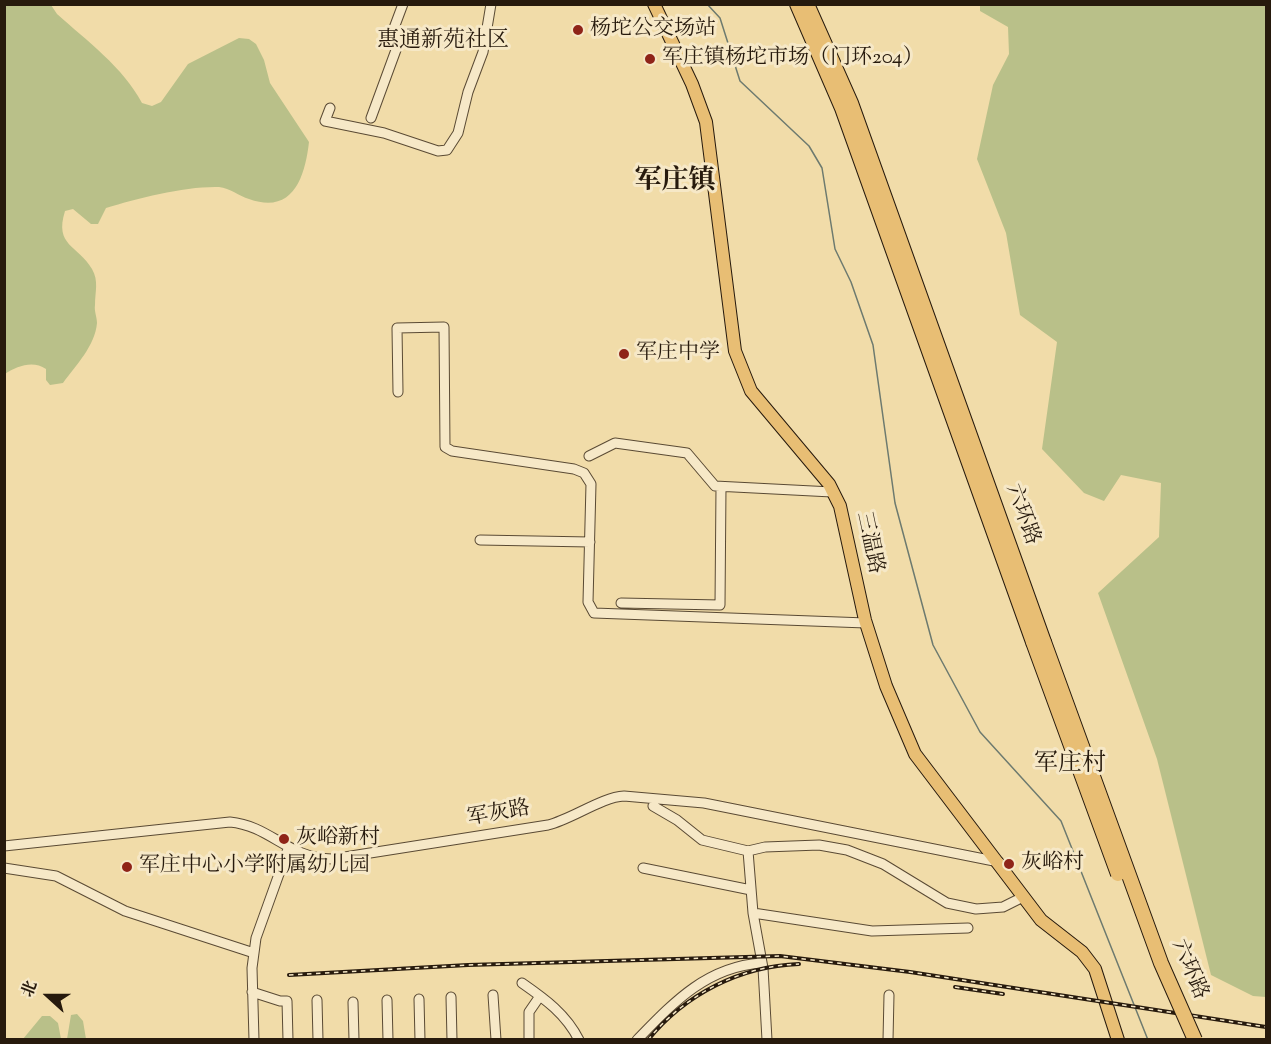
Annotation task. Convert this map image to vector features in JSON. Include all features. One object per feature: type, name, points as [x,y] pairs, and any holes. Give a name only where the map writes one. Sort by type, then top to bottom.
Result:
[{"type":"highway","name":"六环路","points":[[797,4],[842,108],[1039,642],[1161,963],[1195,1040]]},
{"type":"highway","name":"六环路","points":[[807,4],[851,103],[1144,944],[1185,1040]]},
{"type":"main road","name":"三温路","points":[[654,4],[660,21],[692,84],[706,122],[734,349],[742,373],[751,391],[832,492],[846,526],[866,623],[886,686],[909,743],[928,773],[999,862],[1041,920],[1089,959],[1095,969],[1118,1040]]},
{"type":"street","points":[[370,118],[400,39],[391,36],[404,4]]},
{"type":"street","points":[[330,108],[325,121],[384,134],[438,152],[447,150],[458,134],[468,92],[483,52],[491,4]]},
{"type":"street","points":[[398,392],[397,328],[444,327],[445,447],[452,451],[584,473],[591,484],[588,602],[594,613],[866,623]]},
{"type":"street","points":[[589,456],[615,443],[687,453],[715,486],[832,492]]},
{"type":"street","points":[[621,603],[720,605],[722,487]]},
{"type":"street","points":[[480,540],[590,542]]},
{"type":"street","name":"军灰路","points":[[4,846],[230,822],[249,825],[288,849],[310,858],[332,859],[460,840],[562,821],[614,796],[624,796],[704,803],[999,862]]},
{"type":"street","points":[[652,806],[677,820],[702,840],[748,851],[765,847],[819,845],[846,850],[883,864],[947,903],[976,909],[1003,907],[1023,897]]},
{"type":"street","points":[[254,1040],[252,992],[254,954],[275,880],[288,849]]},
{"type":"street","points":[[748,851],[767,1040]]},
{"type":"street","points":[[4,868],[56,876],[125,911],[254,954]]},
{"type":"street","points":[[643,868],[751,890]]},
{"type":"street","points":[[753,913],[872,931],[968,928]]},
{"type":"street","points":[[637,1040],[676,1000],[710,978],[738,965],[761,963]]},
{"type":"street","points":[[522,983],[551,1003],[572,1026],[579,1040]]},
{"type":"street","points":[[252,992],[287,1001],[288,1040]]},
{"type":"street","points":[[888,1040],[889,994]]},
{"type":"street","points":[[493,995],[496,1040]]},
{"type":"street","points":[[529,1040],[529,1012],[540,996]]},
{"type":"street","points":[[451,997],[452,1040]]},
{"type":"street","points":[[418,999],[420,1040]]},
{"type":"street","points":[[317,1000],[318,1040]]},
{"type":"street","points":[[387,1000],[388,1040]]},
{"type":"street","points":[[352,1002],[354,1040]]},
{"type":"green space","points":[[5,4],[51,5],[57,14],[115,66],[142,103],[152,106],[161,102],[188,64],[239,38],[249,39],[256,44],[264,60],[270,83],[309,142],[300,180],[294,190],[276,202],[264,203],[245,198],[231,190],[206,187],[162,193],[106,208],[98,224],[91,224],[73,209],[65,211],[62,223],[65,238],[92,269],[95,278],[97,323],[93,340],[79,362],[63,383],[50,385],[46,380],[46,369],[41,366],[20,367],[5,374]]},
{"type":"green space","points":[[980,5],[1266,5],[1266,997],[1253,996],[1211,975],[1157,759],[1098,593],[1159,537],[1161,483],[1121,475],[1104,501],[1084,493],[1042,449],[1057,342],[1020,315],[1006,233],[977,159],[993,85],[1009,54],[1008,27],[980,11]]},
{"type":"green space","points":[[77,1014],[83,1021],[86,1039],[67,1039],[71,1015]]},
{"type":"green space","points":[[42,1016],[50,1016],[58,1023],[61,1039],[23,1039]]},
{"type":"waterway","points":[[707,4],[720,18],[740,81],[809,146],[822,168],[835,249],[851,282],[873,345],[895,503],[933,645],[980,732],[1061,821],[1148,1040]]},
{"type":"railway","points":[[289,975],[468,965],[780,956],[910,972],[1266,1027]]},
{"type":"railway","points":[[648,1040],[679,1009],[716,986],[756,970],[799,964]]},
{"type":"railway","points":[[955,987],[1003,994]]},
{"type":"place","name":"杨坨公交场站","points":[[578,30]]},
{"type":"place","name":"军庄镇杨坨市场（门环204）","points":[[650,59]]},
{"type":"place","name":"军庄中学","points":[[624,354]]},
{"type":"place","name":"灰峪新村","points":[[284,839]]},
{"type":"place","name":"灰峪村","points":[[1009,864]]},
{"type":"place","name":"军庄中心小学附属幼儿园","points":[[127,867]]},
{"type":"district","name":"惠通新苑社区","points":[[443,42]]},
{"type":"district","name":"军庄镇","points":[[675,183]]},
{"type":"district","name":"军庄村","points":[[1070,766]]}]
